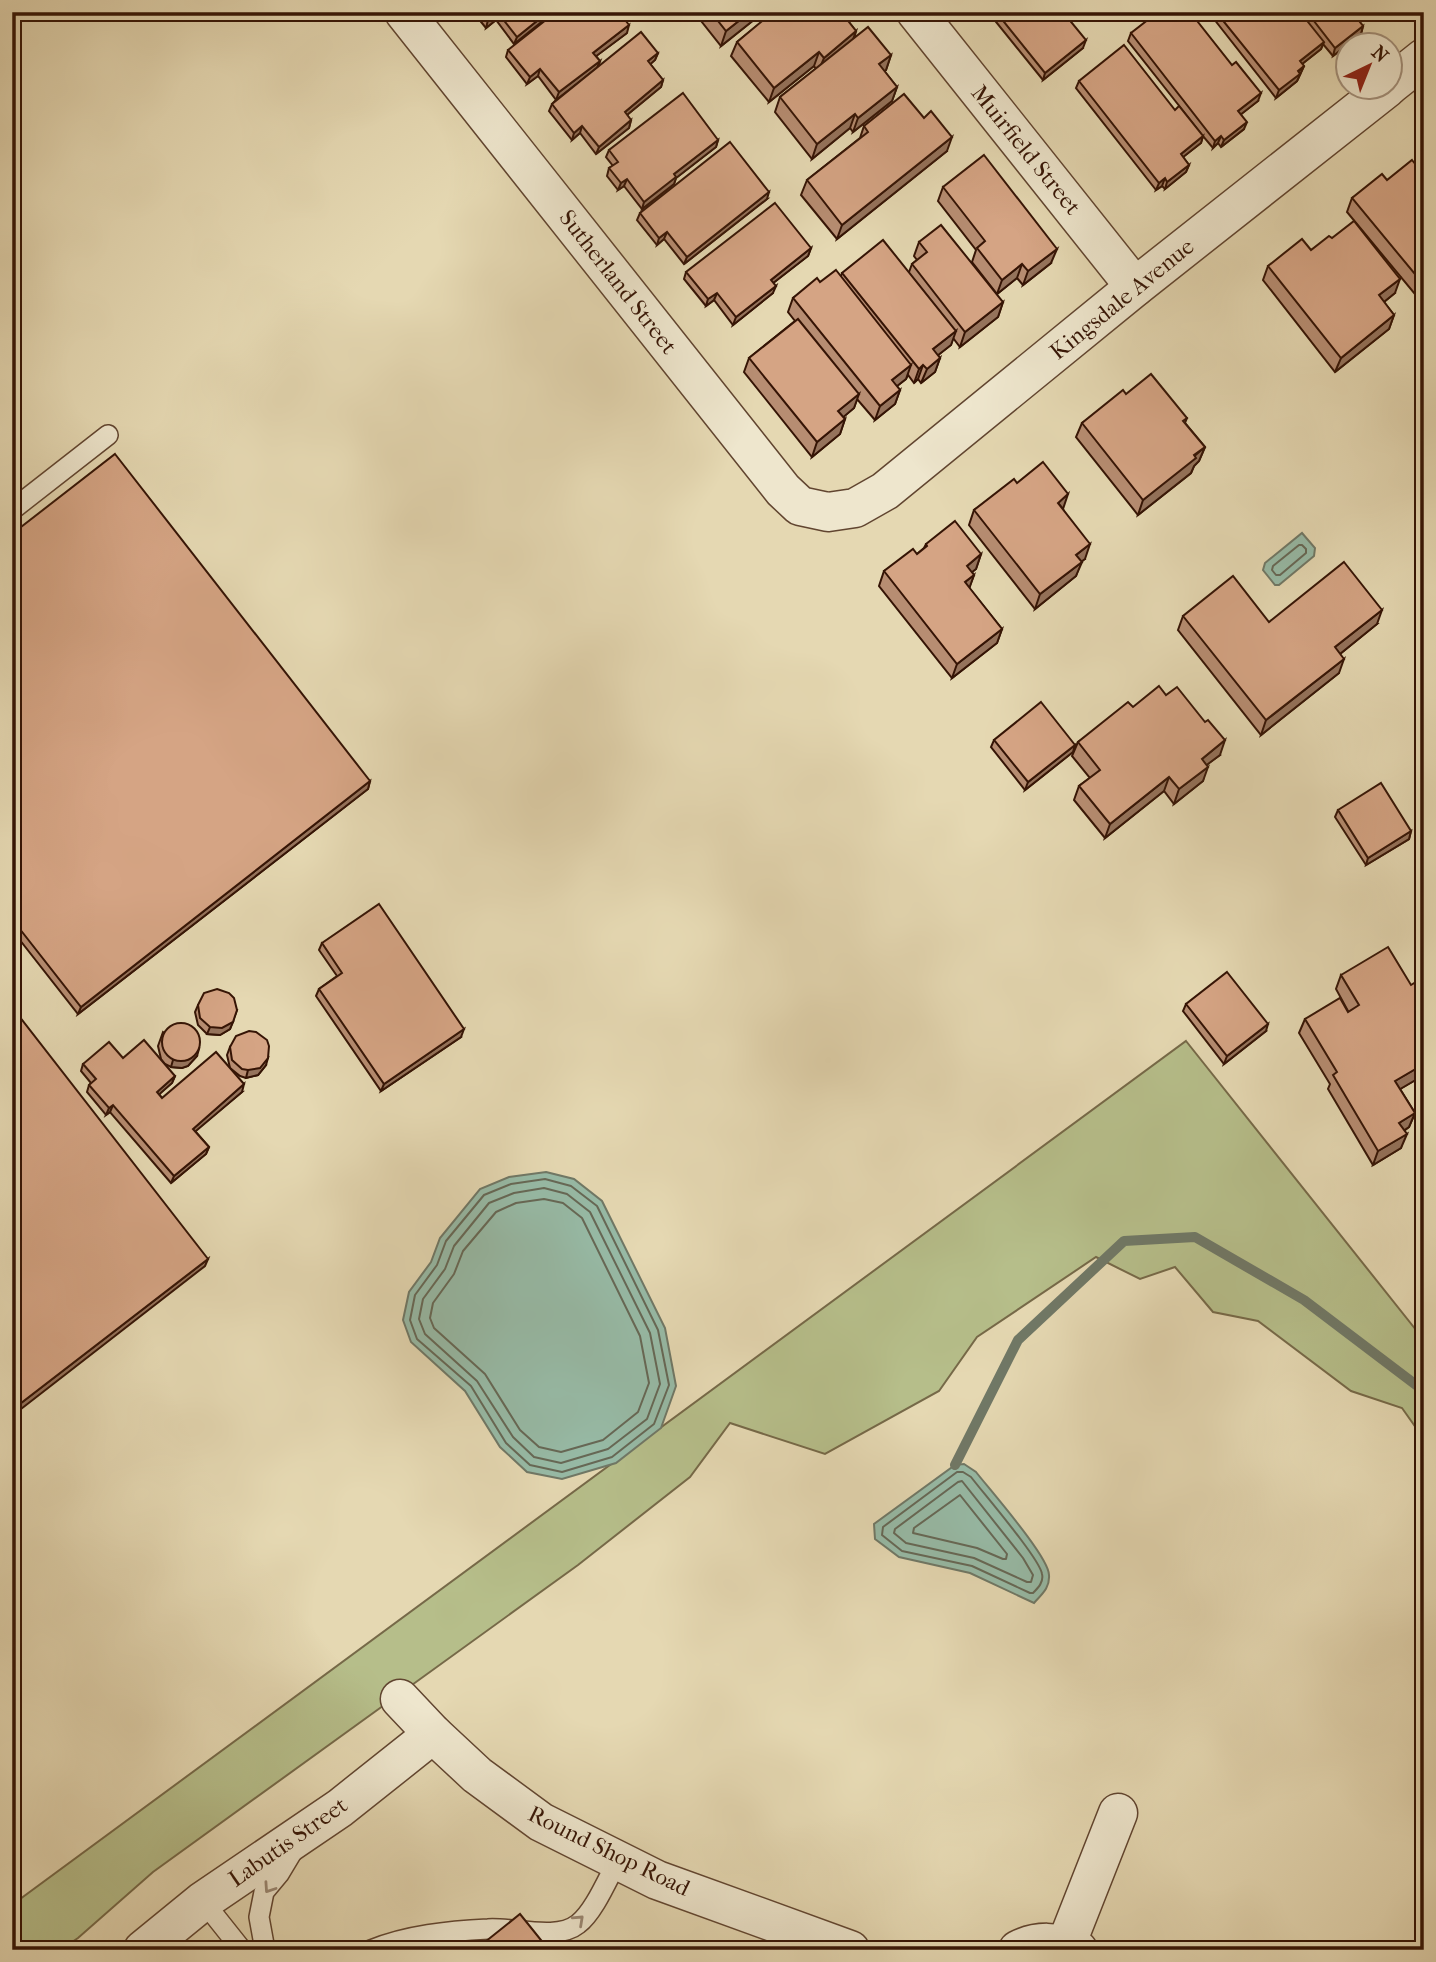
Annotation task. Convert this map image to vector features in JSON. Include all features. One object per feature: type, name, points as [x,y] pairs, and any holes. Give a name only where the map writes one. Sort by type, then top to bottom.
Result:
[{"type":"street","name":"Sutherland Street","points":[[404,12],[783,490],[800,506],[828,512],[855,509]]},
{"type":"street","name":"Muirfield Street","points":[[916,12],[1135,287]]},
{"type":"street","name":"Kingsdale Avenue","points":[[1404,74],[1424,58]]},
{"type":"street","name":"Kingsdale Avenue","points":[[855,509],[885,491],[1135,287],[1369,102]]},
{"type":"street","name":"Round Shop Road","points":[[400,1699],[477,1775],[541,1822],[657,1880],[850,1950]]},
{"type":"street","name":"Labutis Street","points":[[143,1950],[203,1901],[340,1808],[433,1734]]},
{"type":"street","points":[[1018,1950],[1044,1942],[1072,1947],[1118,1814]]},
{"type":"lane","points":[[12,510],[108,435]]},
{"type":"lane","points":[[265,1950],[259,1917],[264,1892],[279,1874],[304,1833]]},
{"type":"lane","points":[[378,1948],[419,1937],[491,1928],[562,1932],[578,1924],[591,1908],[618,1860]]},
{"type":"lane","points":[[203,1901],[242,1950]]},
{"type":"shaded area","points":[[1186,1041],[1424,1340],[1424,1439],[1402,1408],[1351,1391],[1258,1321],[1213,1312],[1175,1267],[1140,1279],[1096,1257],[977,1337],[939,1391],[825,1454],[730,1423],[690,1477],[578,1565],[153,1872],[78,1938],[60,1950],[12,1950],[12,1905]]},
{"type":"water","points":[[1302,533],[1315,548],[1314,556],[1279,585],[1275,585],[1263,570],[1265,563]]},
{"type":"water","points":[[546,1172],[574,1179],[602,1201],[665,1328],[676,1386],[661,1428],[616,1463],[562,1479],[527,1472],[500,1447],[465,1391],[411,1342],[403,1320],[409,1292],[431,1262],[440,1238],[480,1189],[509,1177]]},
{"type":"water","points":[[964,1464],[976,1472],[1040,1554],[1049,1575],[1048,1584],[1034,1603],[970,1573],[899,1557],[875,1539],[874,1524],[955,1465]]},
{"type":"building","points":[[482,12],[548,12],[517,37],[498,13],[488,20]]},
{"type":"building","points":[[556,12],[619,12],[629,25],[593,53],[600,61],[559,92],[540,69],[530,77],[508,50]]},
{"type":"building","points":[[711,12],[750,12],[726,31]]},
{"type":"building","points":[[773,12],[841,12],[856,31],[824,58],[819,52],[774,88],[737,42]]},
{"type":"building","points":[[996,12],[1063,12],[1086,40],[1045,73]]},
{"type":"building","points":[[1158,12],[1190,12],[1232,65],[1236,62],[1261,93],[1238,111],[1247,122],[1224,140],[1221,136],[1215,141],[1131,33]]},
{"type":"building","points":[[1216,12],[1300,12],[1324,42],[1300,61],[1304,66],[1298,71],[1300,74],[1279,90]]},
{"type":"building","points":[[1307,12],[1363,12],[1356,17],[1363,26],[1355,32],[1334,32],[1334,47]]},
{"type":"building","points":[[868,27],[891,55],[879,64],[897,87],[858,118],[855,114],[817,144],[780,97]]},
{"type":"building","points":[[641,32],[658,53],[648,61],[663,80],[625,112],[631,120],[599,147],[582,126],[574,133],[552,104]]},
{"type":"building","points":[[1124,45],[1175,110],[1179,106],[1203,136],[1181,154],[1189,165],[1167,182],[1165,178],[1159,183],[1079,81]]},
{"type":"building","points":[[683,93],[718,140],[674,174],[676,177],[644,202],[627,179],[621,183],[609,168],[618,162],[609,150]]},
{"type":"building","points":[[904,94],[924,118],[931,111],[952,137],[842,225],[807,180],[868,132],[864,126]]},
{"type":"building","points":[[730,142],[769,192],[687,257],[667,232],[659,238],[640,213]]},
{"type":"building","points":[[984,155],[1057,249],[1028,271],[1022,264],[1002,280],[977,248],[985,241],[943,187]]},
{"type":"building","points":[[1412,160],[1424,175],[1424,285],[1352,198],[1382,174],[1387,180]]},
{"type":"building","points":[[775,203],[811,248],[771,280],[776,286],[736,317],[717,293],[708,299],[686,272]]},
{"type":"building","points":[[1354,221],[1400,279],[1379,295],[1394,315],[1341,358],[1268,266],[1302,239],[1311,250]]},
{"type":"building","points":[[941,225],[1003,302],[965,332],[912,264],[927,252],[919,242]]},
{"type":"building","points":[[883,240],[956,331],[933,349],[940,358],[927,369],[923,365],[919,369],[842,273]]},
{"type":"building","points":[[836,270],[911,365],[892,380],[900,390],[880,406],[793,298],[817,278],[820,282]]},
{"type":"building","points":[[798,319],[859,394],[838,411],[845,419],[817,442],[749,358]]},
{"type":"building","points":[[1151,374],[1187,418],[1183,421],[1205,447],[1194,455],[1196,458],[1143,500],[1082,423],[1123,390],[1126,394]]},
{"type":"building","points":[[115,454],[370,781],[81,1007],[12,919],[12,534]]},
{"type":"building","points":[[1043,462],[1068,494],[1058,503],[1090,544],[1076,555],[1082,562],[1040,594],[974,510],[1014,479],[1017,483]]},
{"type":"building","points":[[955,521],[981,554],[967,566],[974,575],[965,582],[1002,629],[957,664],[884,571],[913,549],[917,554]]},
{"type":"building","points":[[1344,562],[1382,610],[1335,647],[1344,659],[1266,720],[1183,616],[1233,576],[1269,622]]},
{"type":"building","points":[[1159,686],[1166,695],[1177,687],[1205,722],[1208,720],[1225,740],[1202,759],[1208,767],[1179,789],[1169,777],[1110,824],[1079,786],[1100,770],[1078,742],[1128,702],[1133,707]]},
{"type":"building","points":[[1041,702],[1075,745],[1028,782],[994,740]]},
{"type":"building","points":[[1381,783],[1411,831],[1368,858],[1338,810]]},
{"type":"building","points":[[379,904],[464,1029],[384,1084],[319,989],[342,973],[322,943]]},
{"type":"building","points":[[1388,947],[1411,985],[1416,982],[1424,996],[1424,1064],[1395,1081],[1415,1113],[1399,1123],[1407,1134],[1378,1151],[1333,1075],[1337,1072],[1305,1019],[1340,998],[1348,1012],[1359,1005],[1341,975]]},
{"type":"building","points":[[1227,972],[1268,1024],[1227,1056],[1186,1004]]},
{"type":"building","points":[[217,989],[234,998],[237,1010],[233,1022],[222,1028],[210,1027],[200,1018],[198,1005],[204,993]]},
{"type":"building","points":[[12,1007],[208,1259],[12,1410]]},
{"type":"building","points":[[181,1023],[195,1028],[200,1042],[195,1056],[181,1061],[167,1056],[162,1042],[167,1028]]},
{"type":"building","points":[[249,1031],[256,1032],[267,1040],[269,1046],[268,1058],[260,1068],[248,1070],[242,1069],[232,1060],[230,1047],[236,1036]]},
{"type":"building","points":[[144,1040],[175,1076],[157,1092],[162,1098],[216,1052],[244,1084],[193,1129],[209,1147],[174,1176],[113,1105],[109,1108],[89,1085],[96,1079],[83,1064],[109,1042],[123,1058]]},
{"type":"building","points":[[520,1914],[549,1950],[475,1950]]},
{"type":"waterway","points":[[955,1465],[1018,1340],[1124,1241],[1195,1237],[1304,1300],[1424,1391]]}]
